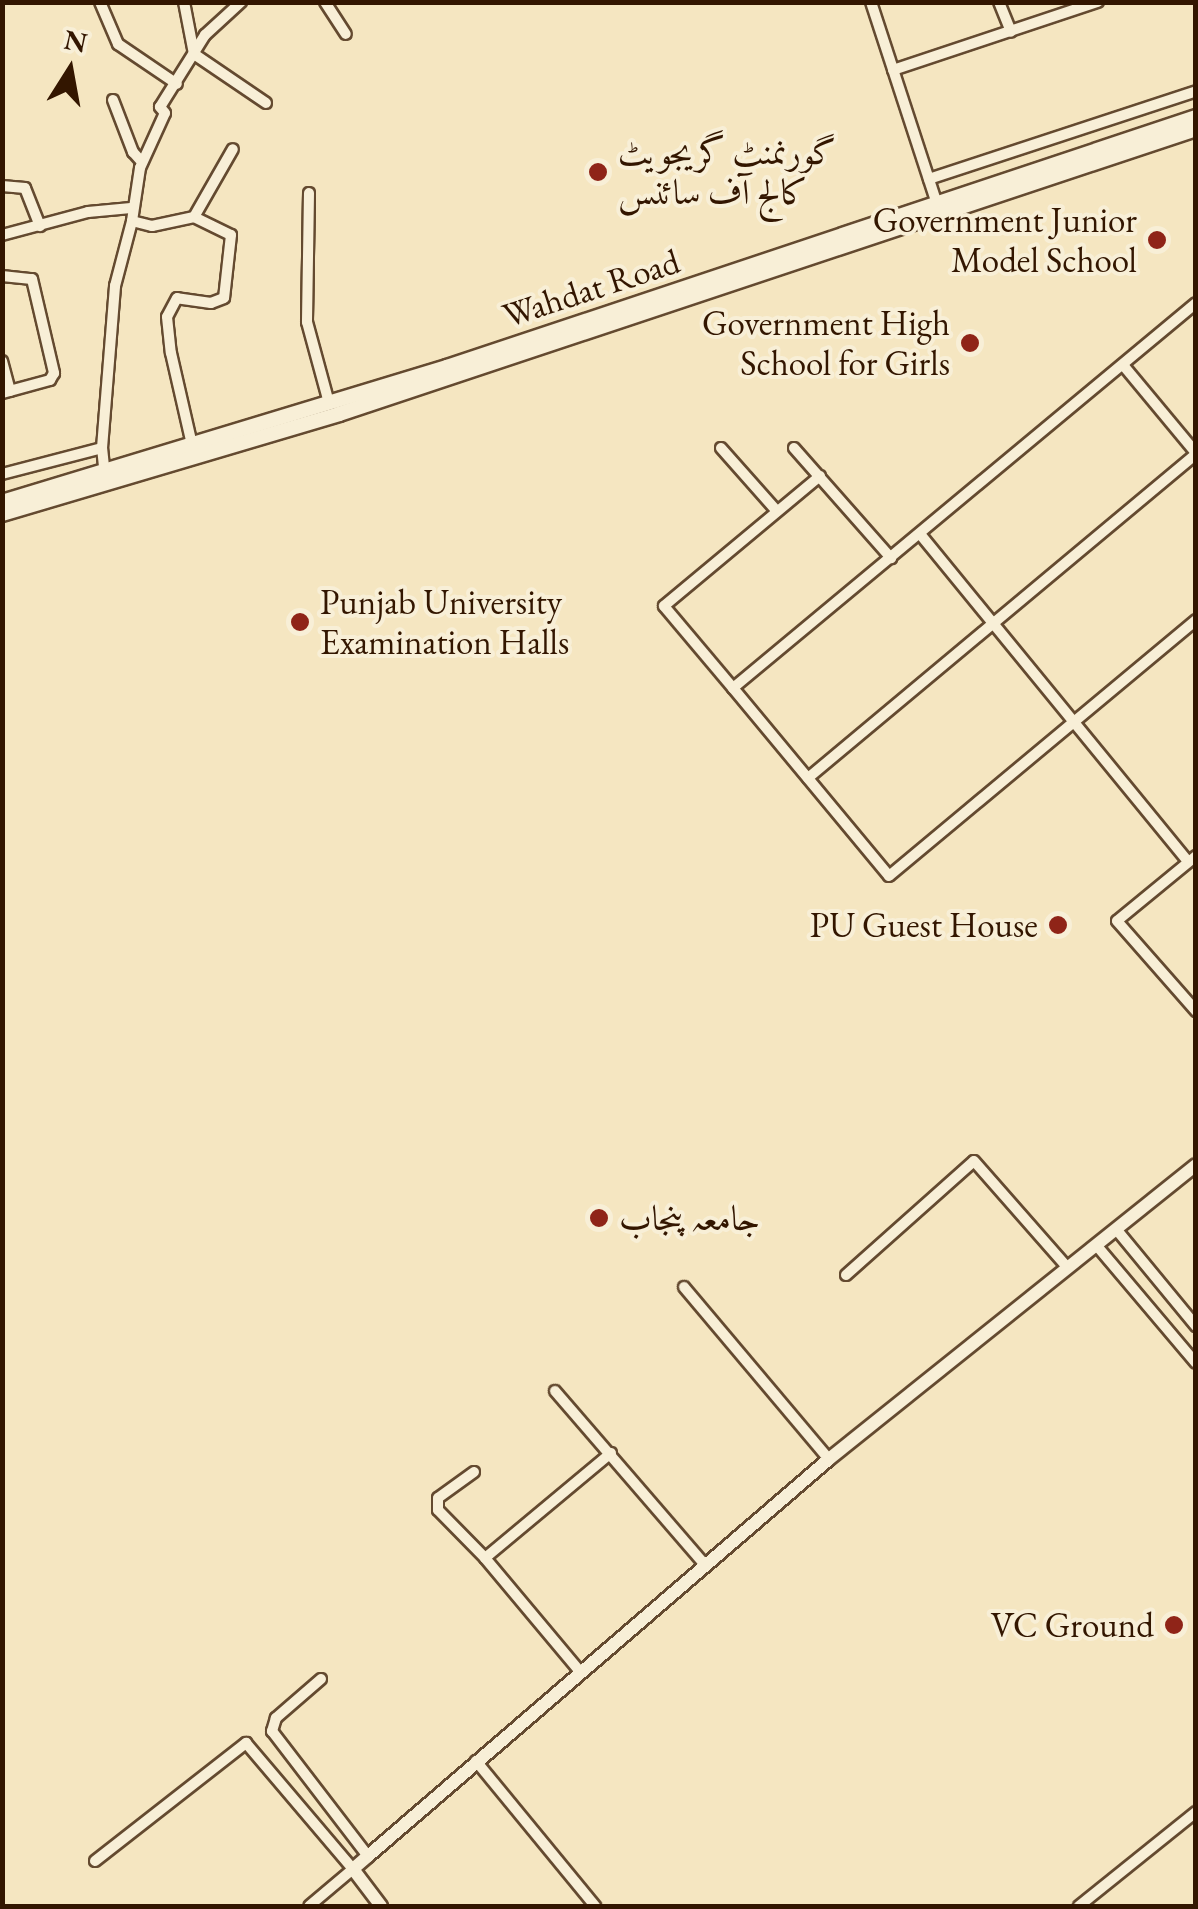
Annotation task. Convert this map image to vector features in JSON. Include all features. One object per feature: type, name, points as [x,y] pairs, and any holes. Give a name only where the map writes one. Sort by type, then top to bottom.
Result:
[{"type":"main road","name":"Wahdat Road","points":[[2,502],[106,478],[339,414],[1078,162],[1196,118]]},
{"type":"main road","name":"Wahdat Road","points":[[2,514],[192,445],[936,204],[1196,130]]},
{"type":"street","points":[[100,2],[118,44],[177,84]]},
{"type":"street","points":[[184,2],[194,54],[266,103]]},
{"type":"street","points":[[106,478],[102,448],[115,286],[142,162],[165,113],[160,107],[204,35],[240,2]]},
{"type":"street","points":[[325,2],[346,34]]},
{"type":"street","points":[[871,2],[936,204]]},
{"type":"street","points":[[999,2],[1012,32]]},
{"type":"street","points":[[893,70],[1098,2]]},
{"type":"street","points":[[929,180],[1196,91]]},
{"type":"street","points":[[113,100],[133,152],[142,162]]},
{"type":"street","points":[[194,217],[233,149]]},
{"type":"street","points":[[2,186],[25,188],[40,226]]},
{"type":"street","points":[[308,193],[307,322],[329,403]]},
{"type":"street","points":[[2,234],[88,212],[131,208]]},
{"type":"street","points":[[132,222],[152,226],[194,217],[221,226],[230,234],[224,298],[211,303],[177,298],[167,316],[170,353],[192,445]]},
{"type":"street","points":[[2,276],[32,279],[54,373],[50,380],[6,392],[2,361]]},
{"type":"street","points":[[733,688],[1191,307],[1196,322]]},
{"type":"street","points":[[808,778],[1196,453],[1124,366]]},
{"type":"street","points":[[2,474],[102,448]]},
{"type":"street","points":[[721,448],[775,509]]},
{"type":"street","points":[[794,448],[891,558]]},
{"type":"street","points":[[820,476],[775,509],[664,606],[889,876],[1196,620]]},
{"type":"street","points":[[920,534],[1073,725],[1192,858],[1116,922],[1196,1011]]},
{"type":"street","points":[[846,1276],[974,1162],[1068,1268]]},
{"type":"street","points":[[310,1906],[829,1459],[1196,1165]]},
{"type":"street","points":[[1116,1229],[1196,1326]]},
{"type":"street","points":[[1097,1246],[1196,1363]]},
{"type":"street","points":[[684,1287],[829,1459]]},
{"type":"street","points":[[555,1391],[706,1566]]},
{"type":"street","points":[[486,1558],[611,1453]]},
{"type":"street","points":[[474,1472],[436,1504],[581,1673]]},
{"type":"street","points":[[321,1679],[276,1718],[272,1731],[368,1856]]},
{"type":"street","points":[[95,1861],[246,1743],[354,1869],[380,1906]]},
{"type":"street","points":[[476,1761],[595,1906]]},
{"type":"street","points":[[1079,1906],[1194,1816]]},
{"type":"place","name":"گورنمنٹ گریجویٹ کالج آف سائنس","points":[[598,172]]},
{"type":"place","name":"Government Junior Model School","points":[[1157,240]]},
{"type":"place","name":"Government High School for Girls","points":[[970,343]]},
{"type":"place","name":"Punjab University Examination Halls","points":[[300,622]]},
{"type":"place","name":"PU Guest House","points":[[1058,925]]},
{"type":"place","name":"جامعہ پنجاب","points":[[599,1218]]},
{"type":"place","name":"VC Ground","points":[[1174,1625]]}]
